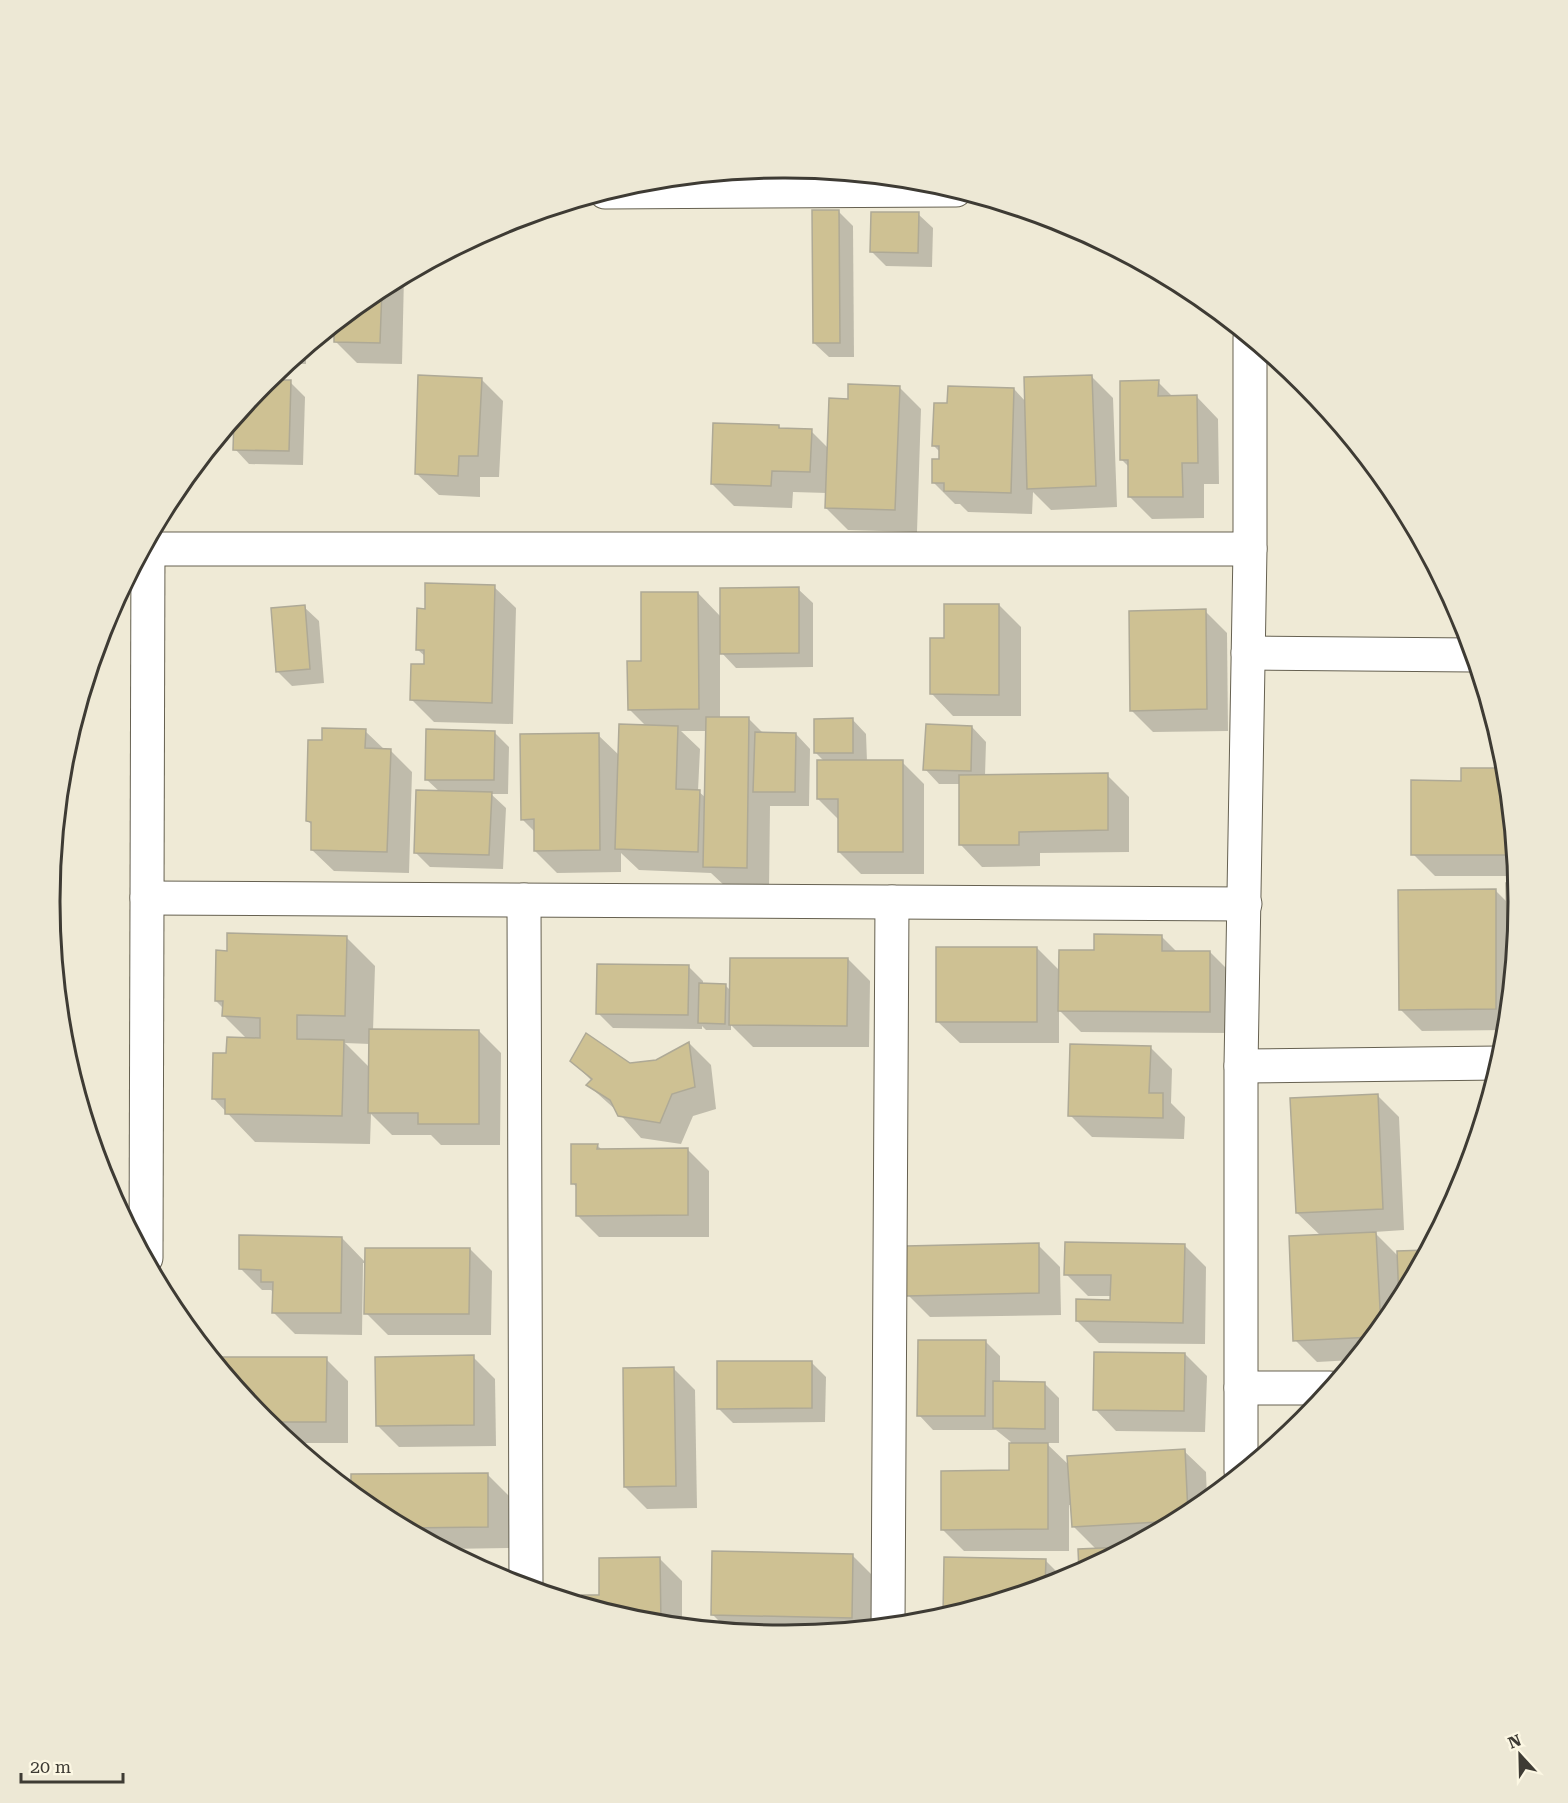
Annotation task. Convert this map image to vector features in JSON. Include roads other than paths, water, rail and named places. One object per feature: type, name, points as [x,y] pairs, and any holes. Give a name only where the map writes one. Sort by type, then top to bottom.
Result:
[{"type":"street","points":[[640,192],[920,190]]},
{"type":"street","points":[[1241,1463],[1241,1066],[1250,549],[1250,348]]},
{"type":"street","points":[[154,545],[1250,549]]},
{"type":"street","points":[[146,1243],[148,556]]},
{"type":"street","points":[[1248,653],[1465,656]]},
{"type":"street","points":[[147,898],[1245,904]]},
{"type":"street","points":[[524,900],[526,1577]]},
{"type":"street","points":[[888,1618],[892,902]]},
{"type":"street","points":[[1241,1066],[1489,1063]]},
{"type":"street","points":[[1241,1388],[1320,1388]]}]
